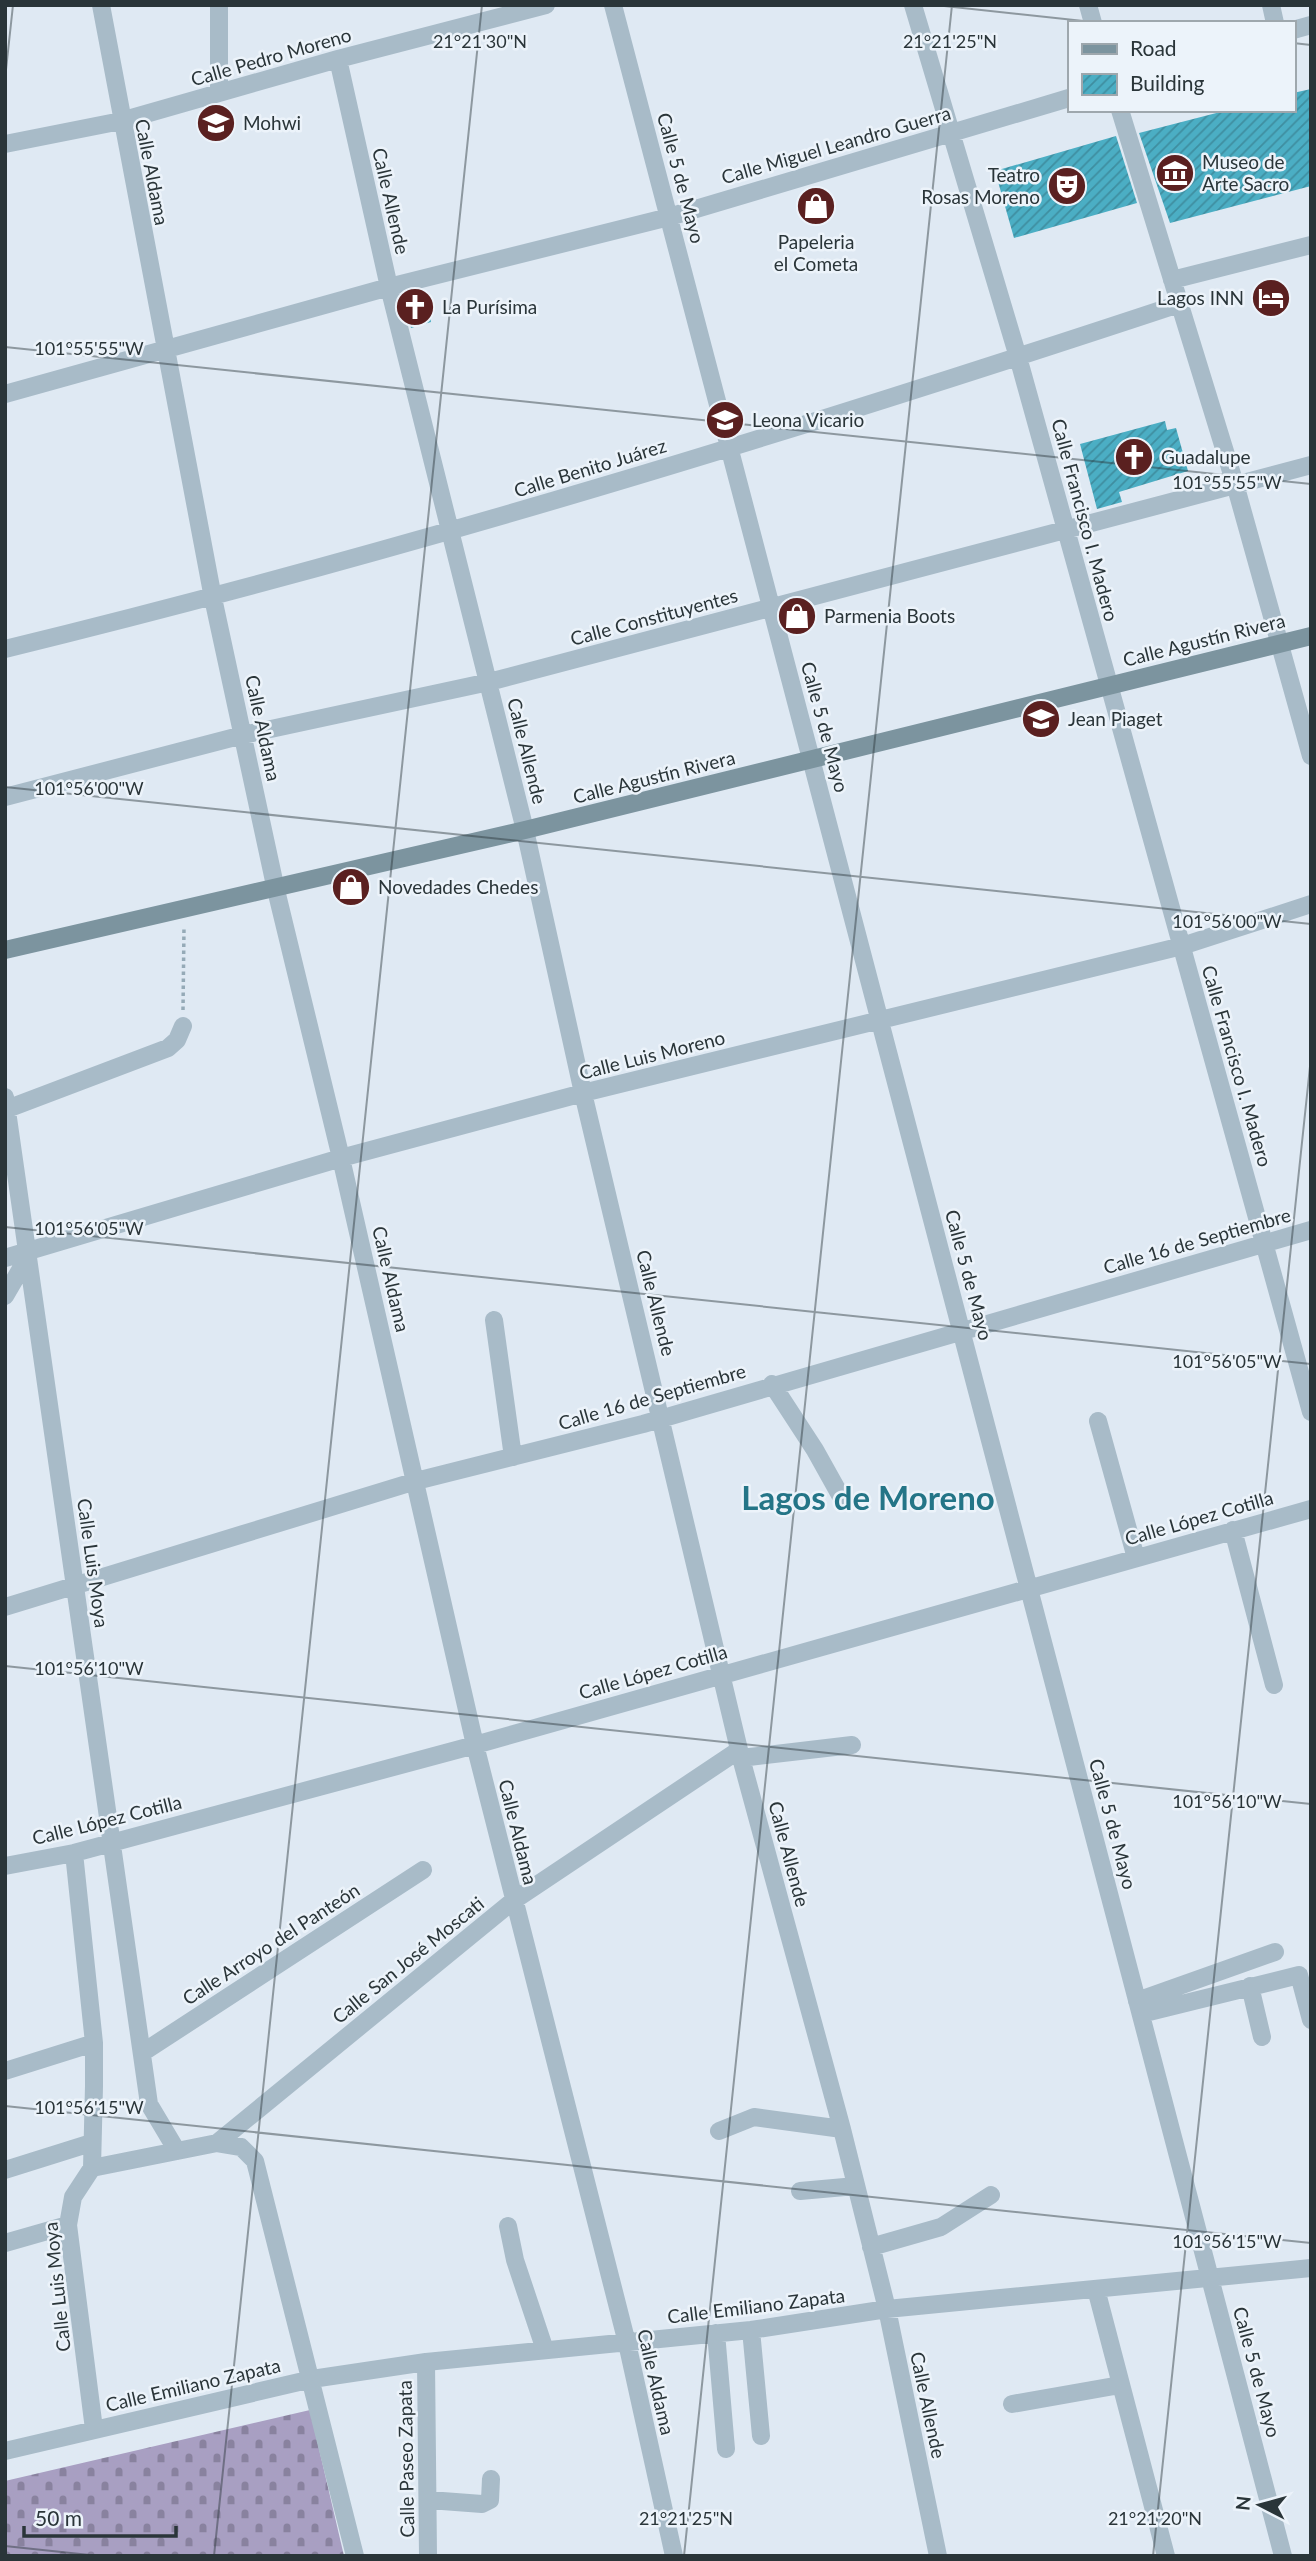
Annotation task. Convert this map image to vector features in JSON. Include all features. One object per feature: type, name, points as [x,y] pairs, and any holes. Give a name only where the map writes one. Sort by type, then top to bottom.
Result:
[{"type":"main road","name":"Calle Agustín Rivera","points":[[5,950],[276,890],[1311,636]]},
{"type":"street","name":"Calle Aldama","points":[[101,5],[213,598],[276,890],[341,1158],[475,1745],[626,2343],[674,2556]]},
{"type":"street","points":[[219,5],[219,93]]},
{"type":"street","name":"Calle Pedro Moreno","points":[[5,144],[121,121],[546,5]]},
{"type":"street","name":"Calle 5 de Mayo","points":[[613,5],[1283,2556]]},
{"type":"street","name":"Calle Francisco I. Madero","points":[[913,5],[1018,357],[1311,1412]]},
{"type":"street","name":"Calle Allende","points":[[338,60],[389,287],[525,830],[583,1093],[663,1418],[740,1754],[842,2129],[887,2309],[938,2556]]},
{"type":"street","name":"Calle Miguel Leandro Guerra","points":[[5,394],[389,287],[669,217],[1068,98]]},
{"type":"street","points":[[1121,112],[1235,484],[1311,756]]},
{"type":"street","points":[[1172,280],[1311,245]]},
{"type":"street","name":"Calle Benito Juárez","points":[[5,649],[213,598],[449,531],[730,448],[1179,304]]},
{"type":"street","name":"Calle Constituyentes","points":[[5,797],[243,735],[489,682],[1066,527],[1311,465]]},
{"type":"street","name":"Calle Luis Moreno","points":[[5,1258],[30,1253],[341,1158],[583,1093],[1182,946],[1311,904]]},
{"type":"street","points":[[6,1103],[168,1048],[177,1040],[183,1026]]},
{"type":"street","name":"Calle Luis Moya","points":[[6,1103],[30,1253],[149,2104],[177,2151]]},
{"type":"street","name":"Calle 16 de Septiembre","points":[[5,1607],[75,1588],[416,1481],[663,1418],[772,1384],[1311,1230]]},
{"type":"street","points":[[5,1296],[30,1253]]},
{"type":"street","points":[[494,1320],[513,1457]]},
{"type":"street","points":[[772,1384],[816,1450],[844,1502]]},
{"type":"street","points":[[1098,1421],[1136,1558]]},
{"type":"street","name":"Calle López Cotilla","points":[[5,1866],[74,1853],[475,1745],[1311,1509]]},
{"type":"street","points":[[1233,1530],[1274,1685]]},
{"type":"street","points":[[740,1754],[852,1745]]},
{"type":"street","name":"Calle San José Moscati","points":[[92,2168],[217,2143],[513,1901],[740,1754]]},
{"type":"street","points":[[74,1853],[94,2043],[92,2168]]},
{"type":"street","name":"Calle Arroyo del Panteón","points":[[142,2053],[423,1870]]},
{"type":"street","points":[[1139,2007],[1275,1952]]},
{"type":"street","points":[[1139,2007],[1299,1975],[1311,2020]]},
{"type":"street","points":[[1250,1986],[1262,2037]]},
{"type":"street","points":[[5,2071],[94,2043]]},
{"type":"street","points":[[719,2131],[754,2117],[842,2129]]},
{"type":"street","points":[[5,2170],[91,2143]]},
{"type":"street","points":[[217,2143],[241,2147],[255,2161],[355,2556]]},
{"type":"street","name":"Calle Luis Moya","points":[[92,2168],[74,2197],[68,2225],[94,2429]]},
{"type":"street","points":[[800,2191],[856,2186]]},
{"type":"street","points":[[871,2247],[941,2227],[991,2195]]},
{"type":"street","points":[[5,2243],[68,2225]]},
{"type":"street","points":[[508,2225],[515,2260],[545,2350]]},
{"type":"street","name":"Calle Emiliano Zapata","points":[[5,2451],[312,2379],[426,2362],[751,2330],[887,2309],[1311,2268]]},
{"type":"street","points":[[1096,2289],[1166,2556]]},
{"type":"street","points":[[751,2330],[761,2436]]},
{"type":"street","points":[[716,2333],[726,2449]]},
{"type":"street","name":"Calle Paseo Zapata","points":[[426,2362],[428,2556]]},
{"type":"street","points":[[1012,2404],[1120,2385]]},
{"type":"street","points":[[429,2500],[486,2503],[491,2497],[491,2479]]},
{"type":"path","points":[[183,1026],[184,911]]},
{"type":"green space","points":[[310,2410],[344,2556],[5,2556],[5,2481]]},
{"type":"building","points":[[1311,89],[1311,186],[1170,223],[1139,133],[1220,112],[1295,112],[1295,93]]},
{"type":"building","name":"Teatro Rosas Moreno","points":[[1116,136],[1137,203],[1014,238],[995,171]]},
{"type":"building","name":"La Purísima","points":[[425,290],[431,322],[411,328],[403,295]]},
{"type":"building","name":"Guadalupe","points":[[1165,421],[1167,430],[1176,428],[1188,471],[1119,492],[1122,502],[1097,509],[1080,444]]},
{"type":"place","name":"Mohwi","points":[[216,123]]},
{"type":"place","name":"Museo de Arte Sacro","points":[[1175,173]]},
{"type":"place","name":"Teatro Rosas Moreno","points":[[1067,186]]},
{"type":"place","name":"Papeleria el Cometa","points":[[816,206]]},
{"type":"place","name":"Lagos INN","points":[[1271,298]]},
{"type":"place","name":"La Purísima","points":[[415,307]]},
{"type":"place","name":"Leona Vicario","points":[[725,420]]},
{"type":"place","name":"Guadalupe","points":[[1134,457]]},
{"type":"place","name":"Parmenia Boots","points":[[797,616]]},
{"type":"place","name":"Jean Piaget","points":[[1041,719]]},
{"type":"place","name":"Novedades Chedes","points":[[351,887]]},
{"type":"district","name":"Lagos de Moreno","points":[[868,1498]]}]
